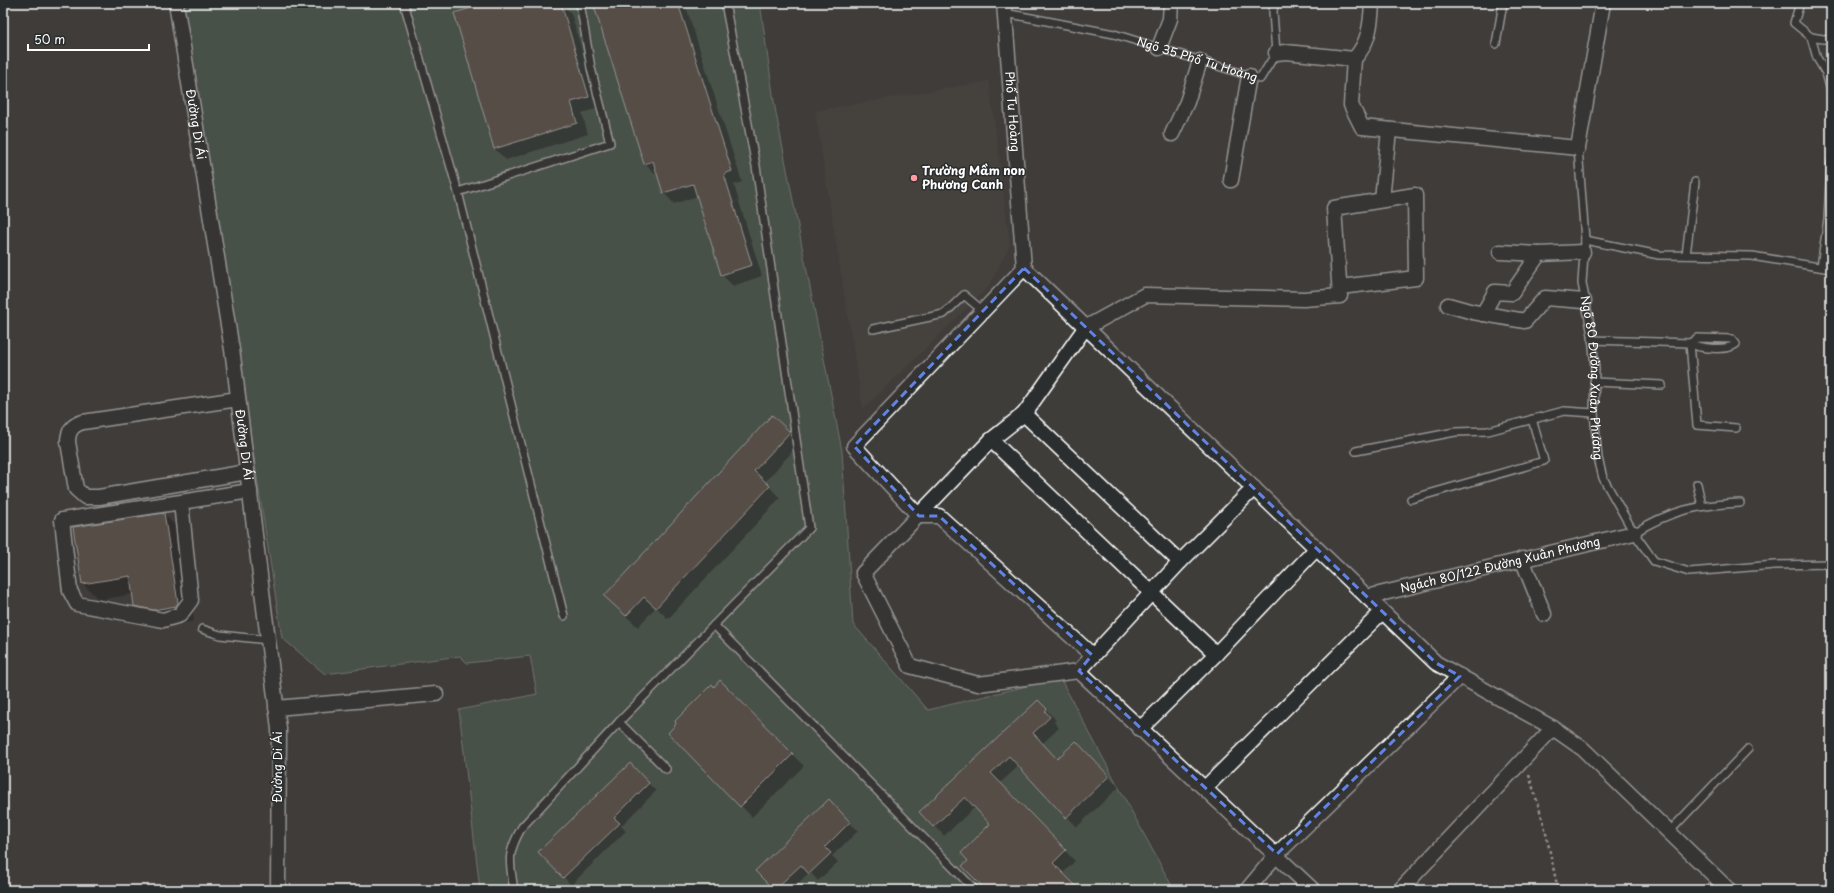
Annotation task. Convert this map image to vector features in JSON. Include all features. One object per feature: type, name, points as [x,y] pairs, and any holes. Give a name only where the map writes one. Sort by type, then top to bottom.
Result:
[{"type":"street","name":"Đường Di Ái","points":[[176,3],[233,356],[279,729],[278,890]]},
{"type":"street","points":[[1158,48],[1170,19],[1171,3]]},
{"type":"street","points":[[1372,3],[1371,28],[1362,51],[1354,59],[1351,104],[1362,127],[1578,148]]},
{"type":"street","name":"Ngõ 80 Đường Xuân Phương","points":[[1578,148],[1603,3]]},
{"type":"street","name":"Phố Tu Hoàng","points":[[1004,8],[1024,268]]},
{"type":"street","points":[[1276,53],[1286,52],[1354,59]]},
{"type":"street","points":[[1172,134],[1187,102],[1200,61]]},
{"type":"street","points":[[1231,180],[1249,76]]},
{"type":"street","points":[[1382,200],[1389,130]]},
{"type":"street","points":[[1254,488],[1180,562],[1092,655],[1079,671],[978,684],[910,666],[863,574],[991,440],[1024,414],[1085,328],[1145,295],[1304,299],[1340,296],[1334,208],[1415,195],[1416,278],[1340,287]]},
{"type":"street","points":[[1500,252],[1539,254],[1584,246]]},
{"type":"street","points":[[1483,314],[1495,292],[1512,293],[1539,254]]},
{"type":"street","points":[[1092,655],[939,516],[919,516],[854,446],[1024,268],[1436,663],[1554,728],[1583,749],[1729,890]]},
{"type":"street","points":[[1448,305],[1483,314],[1525,320],[1545,298],[1584,301]]},
{"type":"street","points":[[238,399],[75,424],[68,434],[68,442],[76,489],[85,497],[99,497],[247,472]]},
{"type":"street","points":[[1024,414],[1180,562]]},
{"type":"street","points":[[991,440],[1216,654]]},
{"type":"street","points":[[180,502],[190,600],[180,615],[163,620],[77,604],[70,591],[62,520],[250,491]]},
{"type":"street","name":"Ngách 80/122 Đường Xuân Phương","points":[[1367,596],[1634,533]]},
{"type":"street","points":[[1140,729],[1216,654],[1316,549]]},
{"type":"street","points":[[1522,559],[1544,614]]},
{"type":"street","points":[[1205,788],[1382,612]]},
{"type":"street","points":[[1079,671],[1313,890]]},
{"type":"street","points":[[1247,890],[1276,854],[1460,676]]},
{"type":"street","points":[[276,708],[436,694]]},
{"type":"street","points":[[1400,890],[1554,728]]},
{"type":"lane","points":[[404,3],[458,192],[564,616]]},
{"type":"lane","points":[[458,192],[610,143],[591,68],[580,3]]},
{"type":"lane","points":[[514,890],[509,860],[512,844],[522,827],[619,722],[809,528],[756,166],[725,3]]},
{"type":"lane","points":[[1274,3],[1273,12],[1276,53]]},
{"type":"lane","points":[[1496,44],[1503,3]]},
{"type":"lane","points":[[1800,3],[1794,23],[1811,37],[1831,39]]},
{"type":"lane","name":"Ngõ 35 Phố Tu Hoàng","points":[[1004,8],[1114,34],[1260,79],[1276,53]]},
{"type":"lane","points":[[1811,37],[1817,58],[1829,72],[1831,91]]},
{"type":"lane","name":"Ngõ 80 Đường Xuân Phương","points":[[1578,148],[1584,246],[1582,283],[1592,340],[1594,413],[1598,458],[1603,478],[1634,533],[1654,561],[1689,572],[1774,565],[1831,564]]},
{"type":"lane","points":[[1821,267],[1828,219],[1831,163]]},
{"type":"lane","points":[[1686,255],[1695,182]]},
{"type":"lane","points":[[1584,246],[1659,254],[1752,256],[1831,269]]},
{"type":"lane","points":[[873,329],[944,314],[964,295],[982,311]]},
{"type":"lane","points":[[1592,340],[1690,343],[1698,338],[1732,339],[1736,344],[1731,348]]},
{"type":"lane","points":[[1690,343],[1697,426],[1736,428]]},
{"type":"lane","points":[[1594,382],[1662,385]]},
{"type":"lane","points":[[1356,451],[1455,432],[1488,431],[1564,411],[1594,413]]},
{"type":"lane","points":[[1411,499],[1544,461],[1532,419]]},
{"type":"lane","points":[[1697,484],[1702,506]]},
{"type":"lane","points":[[1634,533],[1655,520],[1702,506],[1740,503]]},
{"type":"lane","points":[[714,625],[974,890]]},
{"type":"lane","points":[[202,629],[220,635],[268,640]]},
{"type":"lane","points":[[619,722],[666,769]]},
{"type":"lane","points":[[1669,832],[1748,749]]},
{"type":"path","points":[[1524,760],[1544,824],[1558,890]]},
{"type":"highlighted area","points":[[1024,268],[1436,663],[1460,676],[1277,854],[1079,671],[1092,655],[939,516],[919,516],[854,446]]},
{"type":"shaded area","name":"Trường Mầm non Phương Canh","points":[[989,81],[1010,245],[989,286],[863,409],[815,111]]},
{"type":"green space","points":[[183,3],[760,3],[775,108],[842,451],[853,624],[928,710],[1060,678],[1174,890],[480,890],[459,710],[537,694],[530,656],[467,663],[460,656],[325,674],[282,638]]},
{"type":"building","points":[[470,3],[561,3],[589,97],[571,102],[577,123],[494,149],[454,13],[471,8]]},
{"type":"building","points":[[593,3],[678,3],[732,171],[724,174],[752,265],[721,275],[693,184],[663,193],[653,161],[644,164]]},
{"type":"building","points":[[772,415],[790,432],[754,471],[770,486],[656,608],[644,597],[626,616],[604,596]]},
{"type":"building","points":[[164,513],[178,603],[176,606],[154,610],[134,606],[130,576],[82,584],[73,527]]},
{"type":"building","points":[[720,680],[793,754],[740,807],[668,733],[676,724],[675,721],[712,684],[714,687]]},
{"type":"building","points":[[1038,700],[1047,709],[1045,711],[1050,717],[1033,733],[1057,759],[1076,741],[1109,776],[1066,818],[1009,756],[991,773],[1066,850],[1053,863],[1080,890],[986,890],[962,866],[968,861],[961,853],[990,824],[965,797],[933,827],[919,812]]},
{"type":"building","points":[[630,763],[649,783],[614,818],[620,823],[563,878],[538,852]]},
{"type":"building","points":[[829,799],[850,822],[825,847],[831,853],[809,874],[801,865],[774,890],[755,871]]},
{"type":"place","name":"Trường Mầm non Phương Canh","points":[[914,178]]}]
